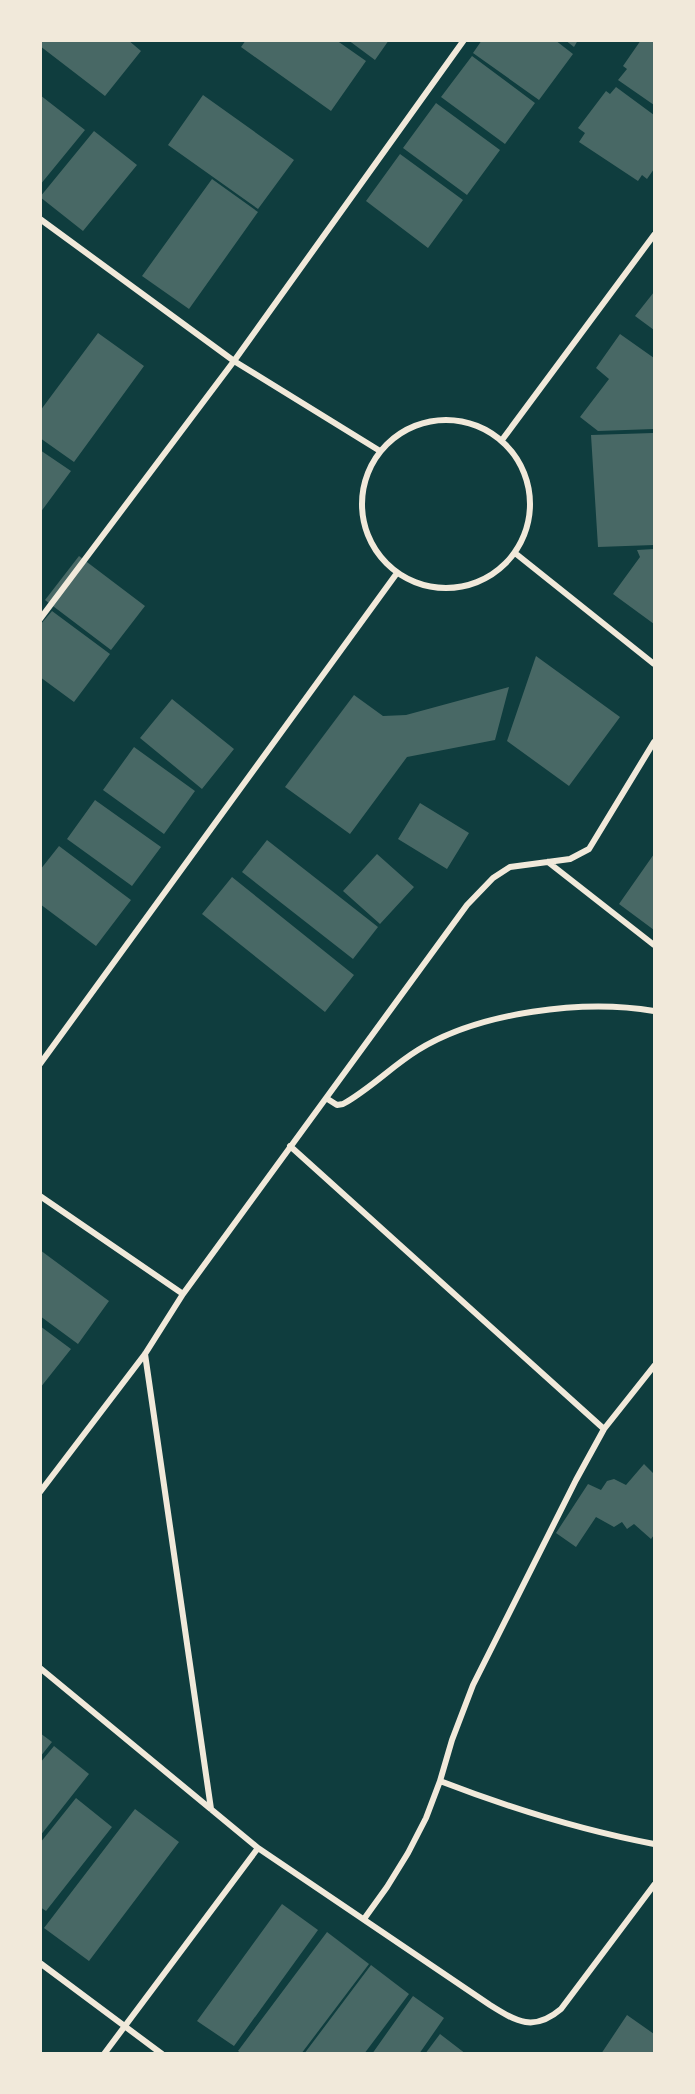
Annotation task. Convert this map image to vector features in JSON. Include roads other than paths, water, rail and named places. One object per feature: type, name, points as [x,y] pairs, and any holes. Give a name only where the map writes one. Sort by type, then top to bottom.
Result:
[{"type":"street","points":[[40,620],[234,361],[464,40]]},
{"type":"street","points":[[40,219],[234,361],[380,451]]},
{"type":"street","points":[[502,440],[654,235]]},
{"type":"street","points":[[452,420],[479,426],[502,440],[518,459],[528,482],[531,506],[527,531],[515,553],[500,569],[481,581],[460,587],[439,588],[417,583],[397,573],[378,554],[365,530],[362,502],[366,475],[380,451],[400,433],[425,422],[452,420]]},
{"type":"street","points":[[515,553],[654,664]]},
{"type":"street","points":[[40,1064],[397,573]]},
{"type":"street","points":[[40,1492],[145,1354],[183,1294],[467,905],[493,878],[510,867],[570,859],[589,849],[654,742]]},
{"type":"street","points":[[548,861],[654,945]]},
{"type":"street","points":[[326,1098],[337,1105],[344,1104],[416,1051],[441,1037],[470,1026],[544,1010],[589,1006],[634,1007],[654,1011]]},
{"type":"street","points":[[290,1146],[604,1430]]},
{"type":"street","points":[[40,1196],[183,1294]]},
{"type":"street","points":[[145,1354],[211,1809]]},
{"type":"street","points":[[364,1919],[408,1853],[426,1818],[473,1685],[576,1480],[604,1430],[654,1366]]},
{"type":"street","points":[[40,1668],[258,1848],[507,2016],[521,2021],[536,2023],[549,2019],[561,2009],[654,1885]]},
{"type":"street","points":[[440,1781],[555,1821],[654,1844]]},
{"type":"street","points":[[104,2054],[258,1848]]},
{"type":"street","points":[[40,1963],[162,2054]]}]
